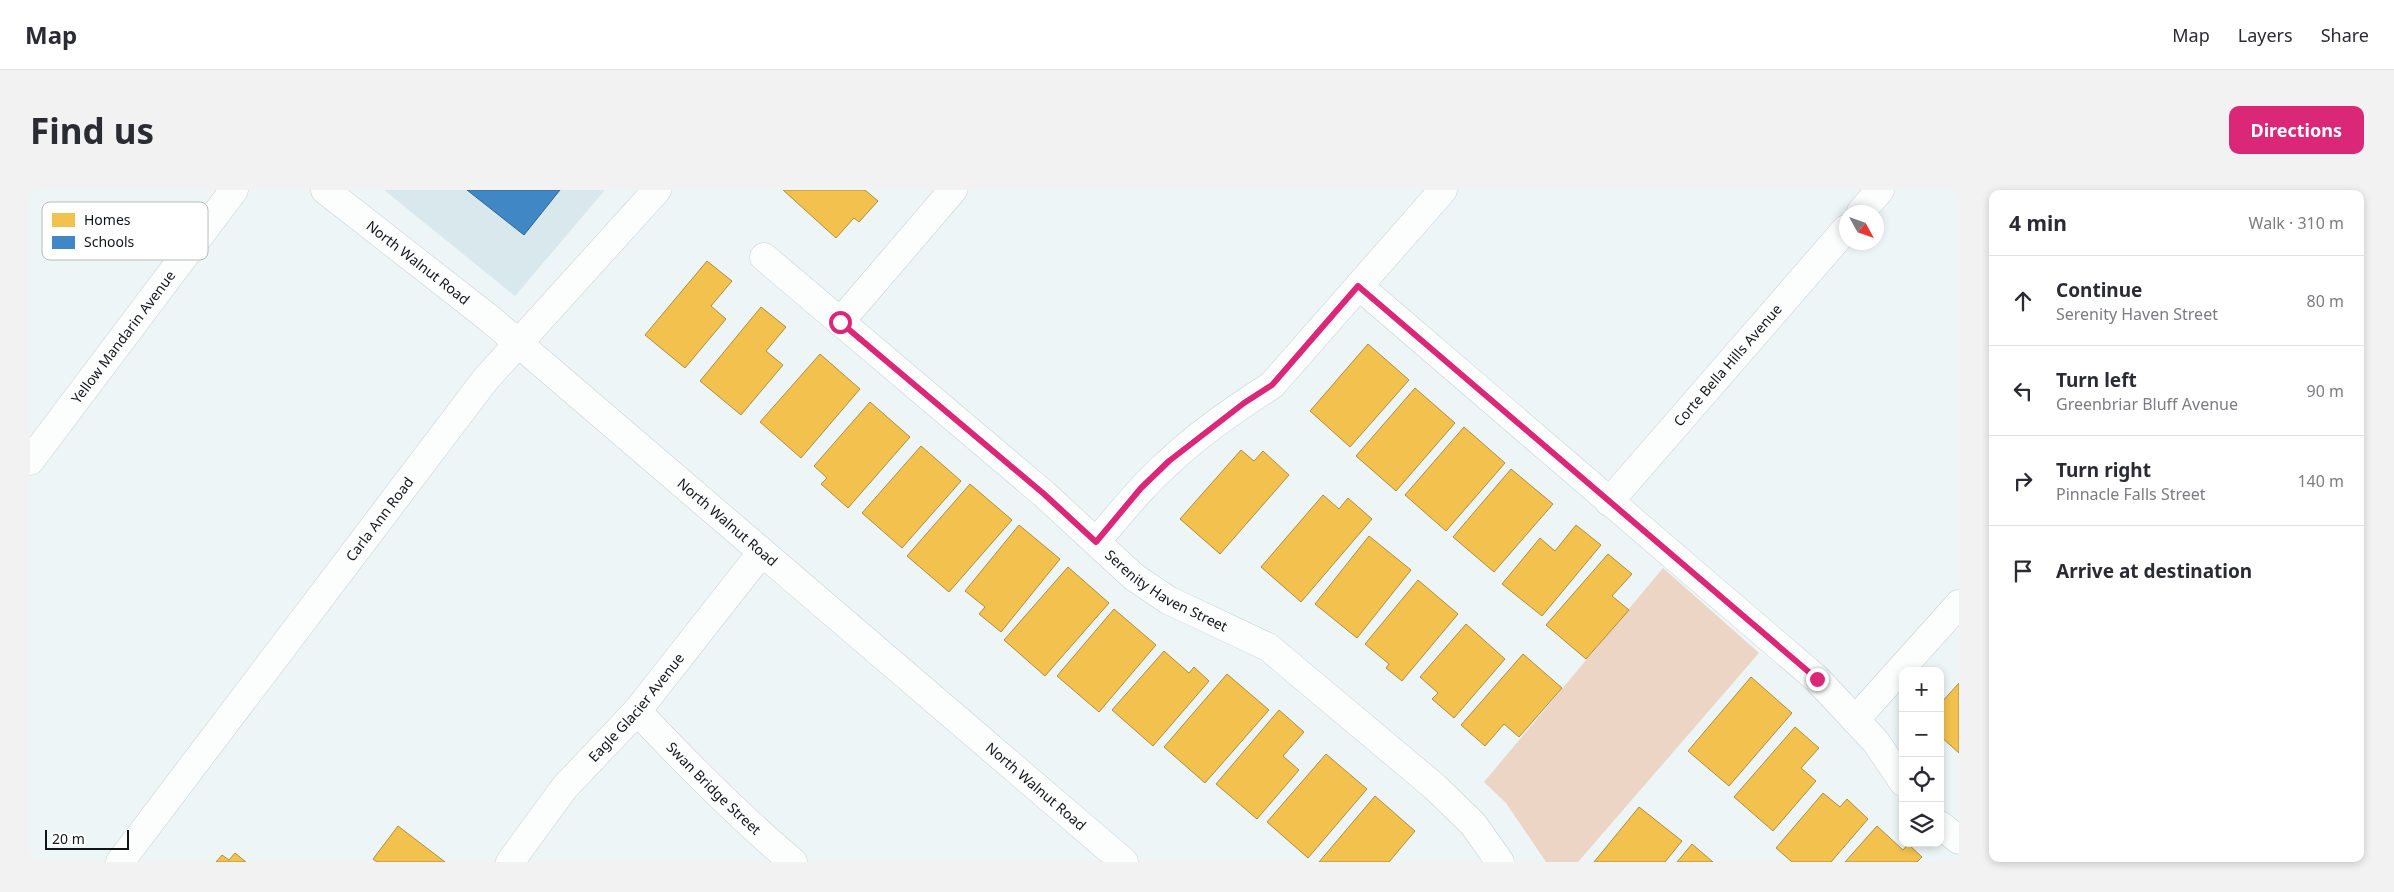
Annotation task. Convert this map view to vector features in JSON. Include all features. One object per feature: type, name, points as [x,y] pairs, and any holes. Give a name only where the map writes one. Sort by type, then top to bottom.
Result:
[{"type":"street","name":"Yellow Mandarin Avenue","points":[[208,225],[234,190]]},
{"type":"street","name":"North Walnut Road","points":[[325,190],[518,343],[1124,862]]},
{"type":"street","name":"Carla Ann Road","points":[[120,862],[485,380],[656,190]]},
{"type":"street","points":[[840,322],[953,190]]},
{"type":"street","points":[[1096,542],[1141,488],[1169,461],[1237,408],[1272,385],[1443,190]]},
{"type":"street","points":[[1867,205],[1880,190]]},
{"type":"street","name":"Corte Bella Hills Avenue","points":[[1609,502],[1839,237]]},
{"type":"street","name":"Serenity Haven Street","points":[[764,256],[1044,494],[1134,577],[1168,600],[1268,647],[1435,787],[1472,824],[1500,862]]},
{"type":"street","name":"Yellow Mandarin Avenue","points":[[30,461],[181,260]]},
{"type":"street","points":[[1358,286],[1817,679],[1876,742],[1899,776]]},
{"type":"street","name":"Eagle Glacier Avenue","points":[[510,862],[566,787],[637,711],[762,552]]},
{"type":"street","points":[[1856,720],[1959,604]]},
{"type":"street","name":"Swan Bridge Street","points":[[637,711],[730,807],[793,862]]},
{"type":"street","points":[[1944,827],[1959,840]]},
{"type":"shaded area","points":[[384,190],[605,190],[515,296]]},
{"type":"shaded area","points":[[1663,568],[1759,653],[1578,862],[1546,862],[1506,803],[1484,782]]},
{"type":"building: Homes","points":[[783,190],[865,190],[878,201],[859,222],[854,218],[836,238]]},
{"type":"building: Homes","points":[[707,261],[732,281],[711,306],[726,319],[685,368],[645,335]]},
{"type":"building: Homes","points":[[761,307],[786,327],[766,351],[783,365],[741,415],[700,381]]},
{"type":"building: Homes","points":[[1368,344],[1409,380],[1350,447],[1310,411]]},
{"type":"building: Homes","points":[[820,354],[860,389],[801,458],[760,422]]},
{"type":"building: Homes","points":[[1415,388],[1455,423],[1396,491],[1356,456]]},
{"type":"building: Homes","points":[[870,402],[910,437],[848,508],[821,484],[827,478],[814,466]]},
{"type":"building: Homes","points":[[1464,427],[1505,463],[1446,531],[1405,495]]},
{"type":"building: Homes","points":[[921,446],[961,481],[902,548],[862,513]]},
{"type":"building: Homes","points":[[1241,450],[1254,461],[1263,451],[1289,475],[1220,554],[1180,519]]},
{"type":"building: Homes","points":[[1511,469],[1553,504],[1494,572],[1453,537]]},
{"type":"building: Homes","points":[[970,484],[1012,520],[949,592],[907,556]]},
{"type":"building: Homes","points":[[1323,495],[1339,509],[1348,498],[1372,519],[1301,602],[1261,567]]},
{"type":"building: Homes","points":[[1019,525],[1060,559],[1001,632],[979,614],[985,607],[965,591]]},
{"type":"building: Homes","points":[[1576,525],[1601,545],[1542,616],[1502,584],[1540,538],[1555,551]]},
{"type":"building: Homes","points":[[1369,536],[1411,570],[1357,638],[1315,604]]},
{"type":"building: Homes","points":[[1608,554],[1632,574],[1612,596],[1629,610],[1586,659],[1546,625]]},
{"type":"building: Homes","points":[[1068,567],[1109,603],[1045,676],[1004,640]]},
{"type":"building: Homes","points":[[1418,580],[1458,614],[1402,681],[1386,668],[1389,664],[1365,644]]},
{"type":"building: Homes","points":[[1114,609],[1156,645],[1099,712],[1057,676]]},
{"type":"building: Homes","points":[[1466,624],[1505,659],[1454,718],[1432,699],[1438,693],[1420,677]]},
{"type":"building: Homes","points":[[1164,651],[1189,673],[1194,667],[1209,681],[1153,746],[1112,710]]},
{"type":"building: Homes","points":[[1523,654],[1562,688],[1519,737],[1504,724],[1485,746],[1461,725]]},
{"type":"building: Homes","points":[[1227,674],[1269,710],[1205,783],[1164,747]]},
{"type":"building: Homes","points":[[1751,677],[1792,713],[1729,786],[1688,751]]},
{"type":"building: Homes","points":[[1959,683],[1959,753],[1944,740],[1944,700]]},
{"type":"building: Homes","points":[[1279,710],[1304,732],[1283,756],[1299,770],[1257,819],[1216,784]]},
{"type":"building: Homes","points":[[1795,727],[1819,748],[1801,768],[1816,781],[1773,831],[1734,797]]},
{"type":"building: Homes","points":[[1326,754],[1367,789],[1308,858],[1267,822]]},
{"type":"building: Homes","points":[[1823,793],[1840,807],[1847,799],[1868,819],[1831,862],[1792,862],[1776,848]]},
{"type":"building: Homes","points":[[1375,796],[1415,831],[1389,862],[1319,862]]},
{"type":"building: Homes","points":[[1639,807],[1682,841],[1665,862],[1594,862]]},
{"type":"building: Homes","points":[[398,826],[445,862],[377,862],[373,859]]},
{"type":"building: Homes","points":[[1877,826],[1903,850],[1906,847],[1911,847],[1922,857],[1917,862],[1845,862]]},
{"type":"building: Homes","points":[[1692,844],[1713,862],[1677,862]]},
{"type":"building: Homes","points":[[235,853],[246,862],[216,862],[222,855],[229,860]]},
{"type":"building: Schools","points":[[467,190],[560,190],[524,235]]},
{"type":"route","points":[[840,322],[1044,494],[1096,542],[1141,488],[1169,461],[1244,403],[1272,385],[1358,286],[1817,679]]}]
